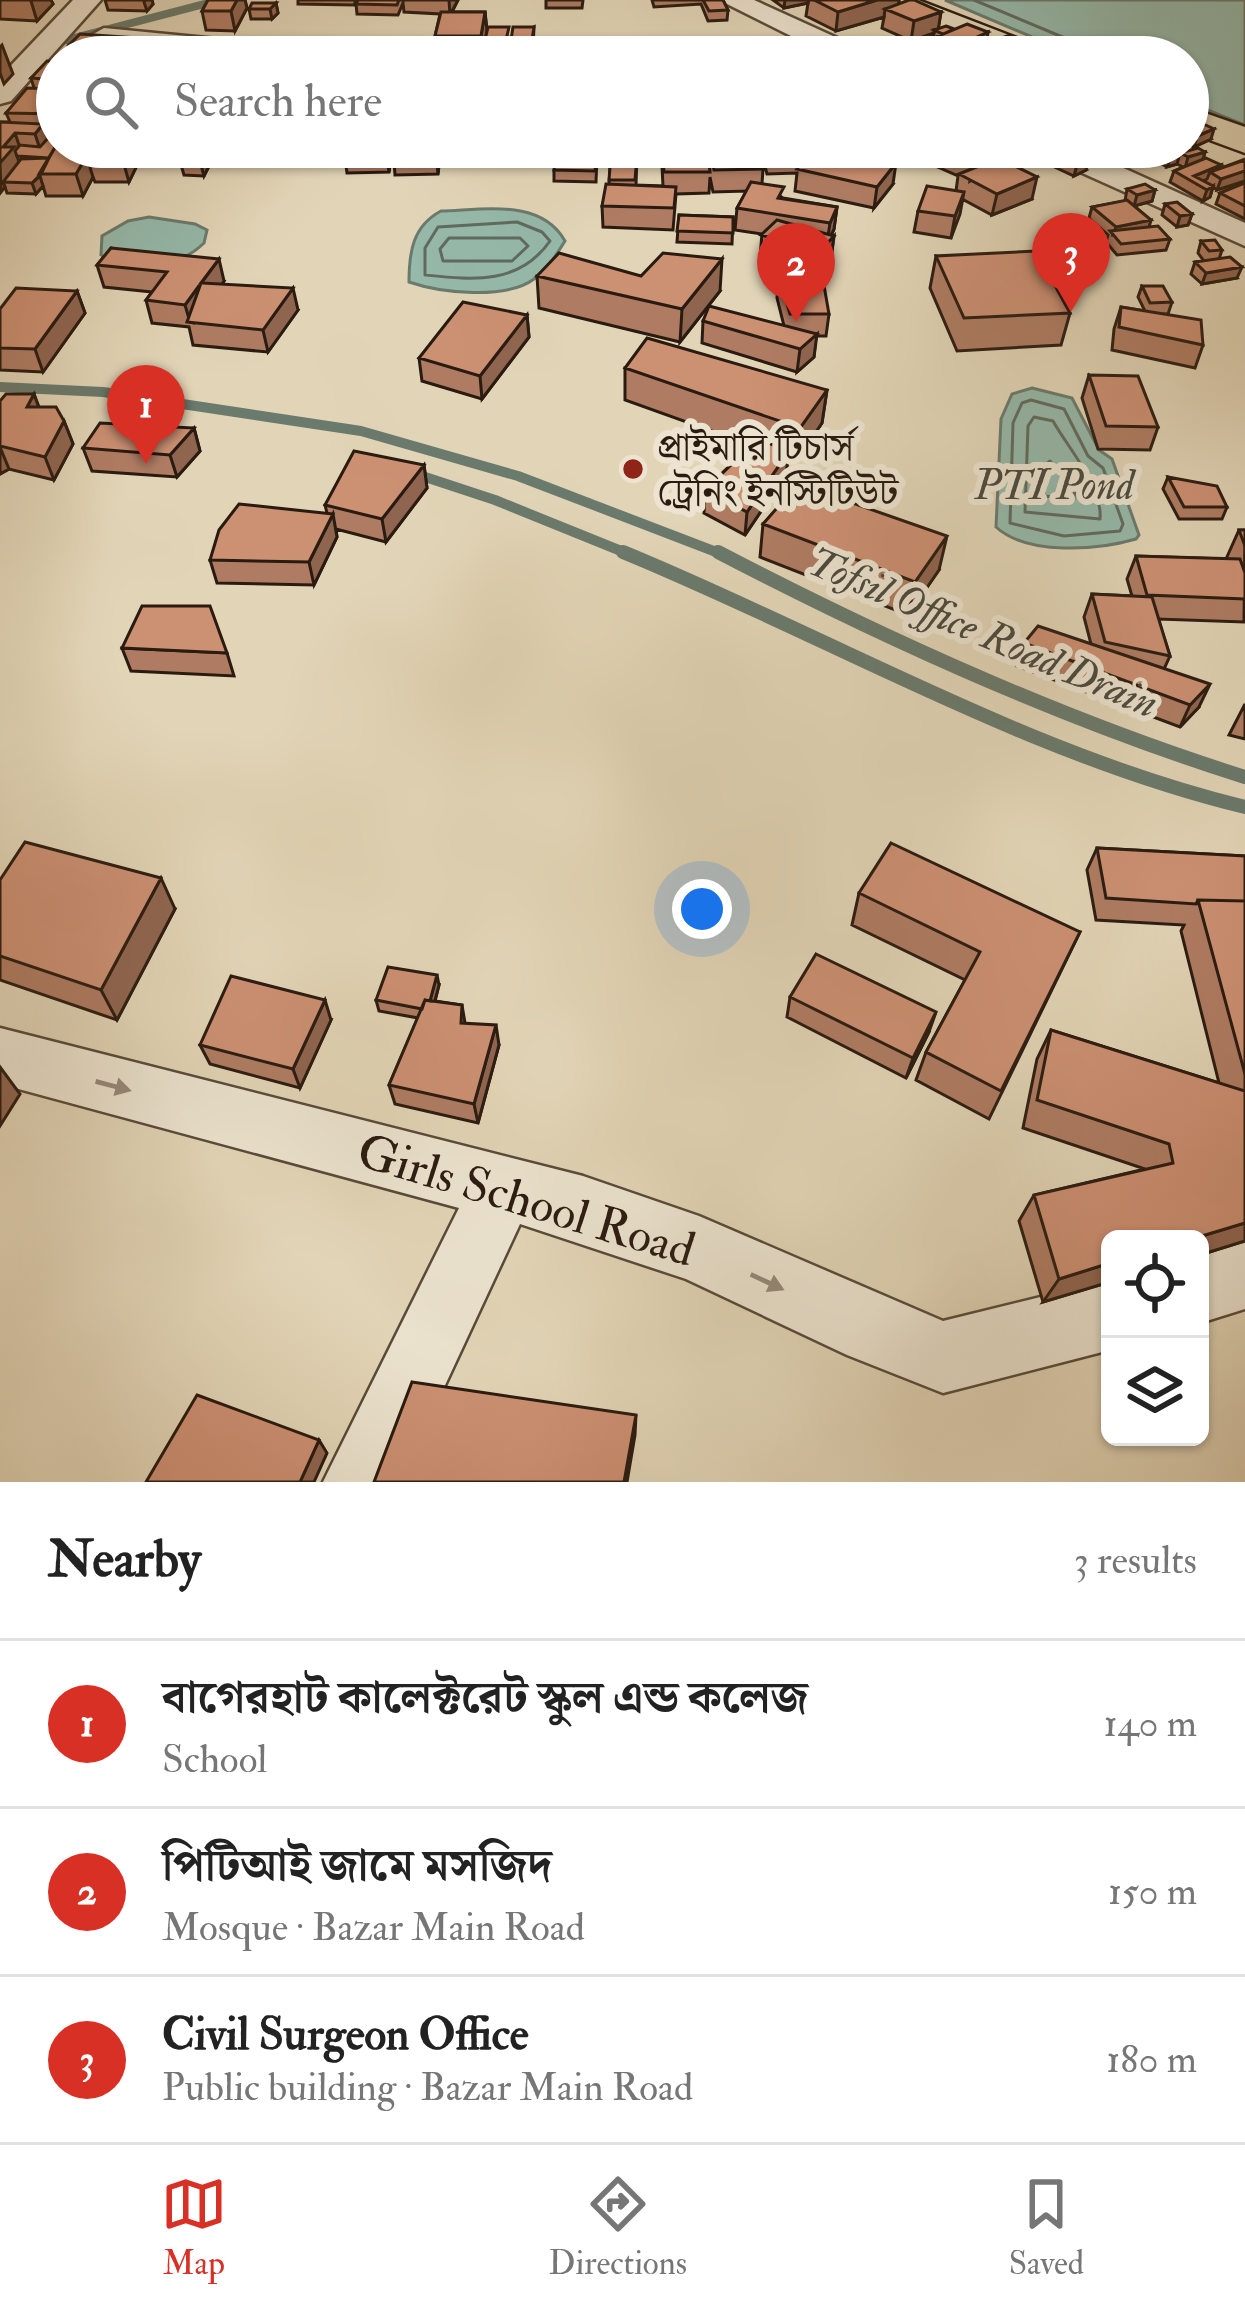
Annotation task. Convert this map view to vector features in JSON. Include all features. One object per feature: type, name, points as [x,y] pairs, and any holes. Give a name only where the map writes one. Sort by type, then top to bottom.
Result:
[{"type":"main road","points":[[888,0],[980,36]]},
{"type":"main road","points":[[1209,126],[1245,141]]},
{"type":"street","points":[[54,36],[88,0]]},
{"type":"street","points":[[733,0],[811,36]]},
{"type":"street","points":[[1,93],[36,56]]},
{"type":"street","points":[[1097,168],[1245,236]]},
{"type":"street","name":"Girls School Road","points":[[0,1056],[583,1209],[699,1250],[872,1330],[943,1357],[1101,1317]]},
{"type":"street","points":[[361,1482],[503,1188]]},
{"type":"street","points":[[1209,1286],[1245,1275]]},
{"type":"water","points":[[945,0],[1245,0],[1245,125],[1209,110],[1209,36],[1030,36]]},
{"type":"water","points":[[441,211],[526,212],[555,227],[565,241],[539,275],[507,290],[455,291],[409,282],[415,240],[424,224]]},
{"type":"water","points":[[149,217],[195,224],[207,230],[204,243],[182,258],[155,265],[127,264],[101,255],[102,236],[128,221]]},
{"type":"water","name":"PTI Pond","points":[[1032,388],[1072,398],[1099,450],[1112,459],[1139,535],[1136,539],[1064,548],[1026,543],[996,527],[1001,419],[1012,394]]},
{"type":"building","points":[[208,0],[237,0],[231,11],[202,11]]},
{"type":"building","points":[[358,0],[399,0],[397,5],[356,4]]},
{"type":"building","points":[[703,0],[723,0],[728,10],[709,11]]},
{"type":"building","points":[[814,0],[877,0],[838,12]]},
{"type":"building","points":[[909,0],[941,12],[914,21],[885,9]]},
{"type":"building","points":[[252,3],[276,3],[270,9],[249,9]]},
{"type":"building","points":[[441,12],[485,12],[481,36],[435,36]]},
{"type":"building","points":[[967,24],[988,32],[979,36],[938,36]]},
{"type":"building","points":[[488,27],[509,27],[507,36],[486,36]]},
{"type":"building","points":[[513,27],[534,27],[533,36],[512,36]]},
{"type":"building","points":[[27,88],[36,88],[36,114],[6,113]]},
{"type":"building","points":[[0,122],[36,124],[35,134],[15,133],[3,147],[14,147],[0,163]]},
{"type":"building","points":[[20,145],[36,147],[36,157],[17,156]]},
{"type":"building","points":[[36,158],[36,168],[44,168],[41,174],[32,183],[3,182],[21,159]]},
{"type":"building","points":[[1209,159],[1221,165],[1194,176],[1213,186],[1207,190],[1174,171],[1209,168]]},
{"type":"building","points":[[1245,160],[1245,171],[1221,179],[1210,172]]},
{"type":"building","points":[[43,168],[80,168],[76,174],[39,174]]},
{"type":"building","points":[[554,168],[595,168],[595,171]]},
{"type":"building","points":[[610,168],[636,168],[635,180],[609,180]]},
{"type":"building","points":[[664,168],[710,168],[710,172],[664,172]]},
{"type":"building","points":[[798,168],[892,168],[877,187]]},
{"type":"building","points":[[974,168],[1019,168],[1037,177],[997,194],[959,174]]},
{"type":"building","points":[[751,182],[784,187],[778,198],[837,207],[830,223],[737,208]]},
{"type":"building","points":[[1245,183],[1245,206],[1220,193]]},
{"type":"building","points":[[606,184],[676,187],[674,208],[602,206]]},
{"type":"building","points":[[1145,184],[1155,190],[1137,195],[1127,189]]},
{"type":"building","points":[[927,186],[964,192],[955,216],[918,211]]},
{"type":"building","points":[[1127,200],[1151,220],[1116,227],[1092,207]]},
{"type":"building","points":[[1177,202],[1192,214],[1180,216],[1165,204]]},
{"type":"building","points":[[679,215],[733,217],[733,233],[677,231]]},
{"type":"building","points":[[777,220],[834,236],[819,252],[761,235]]},
{"type":"building","points":[[1158,226],[1170,239],[1121,244],[1110,231]]},
{"type":"building","points":[[1215,240],[1222,250],[1209,251],[1201,241]]},
{"type":"building","points":[[111,248],[219,259],[185,305],[146,300],[167,272],[97,265]]},
{"type":"building","points":[[1036,251],[1070,313],[964,318],[936,256]]},
{"type":"building","points":[[559,253],[641,276],[663,253],[722,259],[682,309],[537,276]]},
{"type":"building","points":[[1230,257],[1242,267],[1206,273],[1195,262]]},
{"type":"building","points":[[822,274],[829,314],[790,314],[779,276]]},
{"type":"building","points":[[201,283],[293,288],[263,330],[187,322]]},
{"type":"building","points":[[1142,286],[1163,286],[1172,302],[1150,303]]},
{"type":"building","points":[[16,288],[77,291],[35,349],[0,348],[0,309]]},
{"type":"building","points":[[463,302],[527,315],[480,376],[419,358]]},
{"type":"building","points":[[709,306],[817,334],[800,349],[703,321]]},
{"type":"building","points":[[1121,307],[1201,320],[1203,345],[1119,327]]},
{"type":"building","points":[[647,338],[827,390],[800,428],[625,368]]},
{"type":"building","points":[[1089,375],[1138,376],[1158,427],[1106,426]]},
{"type":"building","points":[[6,394],[34,394],[27,407],[56,407],[64,421],[45,457],[0,446],[0,401]]},
{"type":"building","points":[[100,423],[194,428],[170,455],[83,448]]},
{"type":"building","points":[[758,439],[789,451],[747,512],[705,490]]},
{"type":"building","points":[[354,451],[424,465],[382,519],[325,505]]},
{"type":"building","points":[[1168,477],[1217,486],[1227,507],[1184,507]]},
{"type":"building","points":[[798,484],[947,536],[915,582],[763,524]]},
{"type":"building","points":[[239,504],[333,514],[309,562],[210,560],[219,530]]},
{"type":"building","points":[[1136,556],[1240,559],[1245,599],[1147,595]]},
{"type":"building","points":[[1092,594],[1152,597],[1170,656],[1105,642]]},
{"type":"building","points":[[142,606],[210,606],[227,653],[122,648]]},
{"type":"building","points":[[1038,626],[1210,684],[1190,705],[1024,643]]},
{"type":"building","points":[[25,842],[161,878],[101,990],[0,956],[0,880]]},
{"type":"building","points":[[891,843],[1080,932],[1001,1091],[926,1052],[980,952],[859,893]]},
{"type":"building","points":[[1097,848],[1245,856],[1245,901],[1198,900],[1196,904],[1106,898]]},
{"type":"building","points":[[1198,900],[1245,901],[1245,1074]]},
{"type":"building","points":[[816,954],[936,1012],[913,1058],[790,997]]},
{"type":"building","points":[[388,967],[437,975],[430,1001],[425,1000],[422,1009],[376,1000]]},
{"type":"building","points":[[231,976],[325,1000],[293,1069],[200,1045]]},
{"type":"building","points":[[425,1000],[462,1005],[461,1023],[496,1025],[474,1104],[389,1085]]},
{"type":"building","points":[[1051,1030],[1245,1091],[1245,1223],[1209,1234],[1209,1230],[1101,1230],[1101,1266],[1059,1279],[1034,1195],[1173,1163],[1169,1144],[1037,1100]]},
{"type":"building","points":[[412,1382],[636,1415],[624,1482],[374,1482]]},
{"type":"building","points":[[197,1395],[319,1440],[300,1482],[146,1482]]},
{"type":"waterway","name":"Tofsil Office Road Drain","points":[[82,36],[220,0]]},
{"type":"waterway","name":"Tofsil Office Road Drain","points":[[0,387],[103,392],[361,431],[518,476],[724,555]]},
{"type":"waterway","points":[[413,473],[631,555]]},
{"type":"waterway","points":[[623,552],[1085,757],[1245,807]]},
{"type":"waterway","name":"Tofsil Office Road Drain","points":[[718,552],[724,555]]},
{"type":"waterway","name":"Tofsil Office Road Drain","points":[[724,555],[977,676],[1110,730],[1245,777]]},
{"type":"place","name":"Civil Surgeon Office","points":[[1071,312]]},
{"type":"place","name":"পিটিআই জামে মসজিদ","points":[[796,322]]},
{"type":"place","name":"বাগেরহাট কালেক্টরেট স্কুল এন্ড কলেজ","points":[[146,464]]},
{"type":"place","name":"প্রাইমারি টিচার্স ট্রেনিং ইনস্টিটিউট","points":[[633,469]]}]
